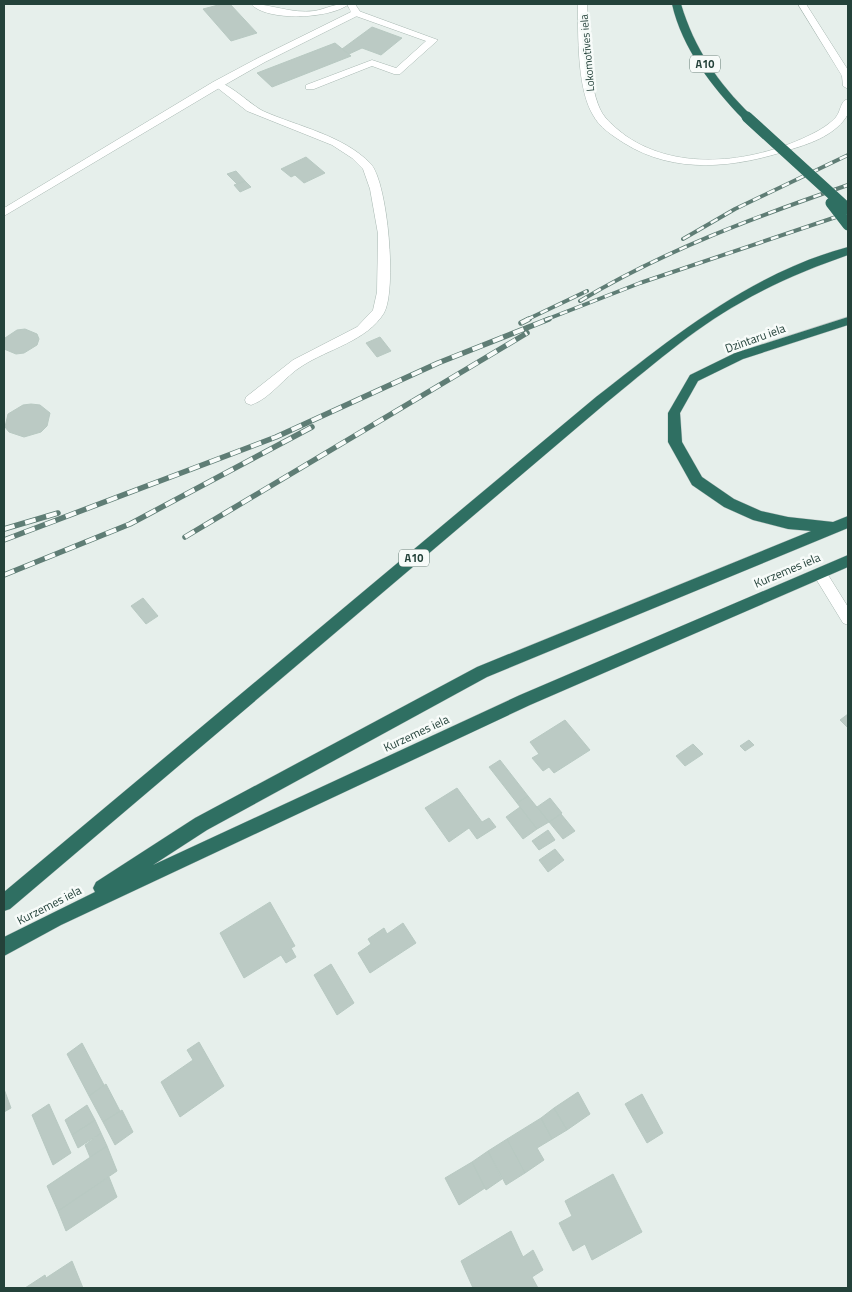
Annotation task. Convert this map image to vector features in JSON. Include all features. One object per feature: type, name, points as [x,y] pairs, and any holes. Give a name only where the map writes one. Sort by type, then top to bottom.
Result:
[{"type":"highway","name":"A10","points":[[676,4],[684,28],[695,49],[726,94],[747,118],[808,175],[848,209]]},
{"type":"highway","name":"A10","points":[[808,175],[848,225]]},
{"type":"highway","name":"A10","points":[[4,903],[601,400],[673,343],[735,300],[810,264],[848,250]]},
{"type":"highway","name":"Dzintaru iela","points":[[842,525],[788,524],[758,516],[729,503],[697,481],[675,442],[674,413],[694,378],[738,356],[848,321]]},
{"type":"highway","points":[[55,919],[201,824],[482,672],[842,525]]},
{"type":"highway","name":"Kurzemes iela","points":[[4,946],[55,919],[525,700],[848,561]]},
{"type":"street","points":[[255,4],[271,11],[314,14],[344,4]]},
{"type":"street","points":[[310,87],[372,63],[397,72],[433,40],[356,13],[351,4]]},
{"type":"street","name":"Lokomotīves iela","points":[[582,4],[590,93],[596,114],[626,142],[658,156],[706,163],[747,158],[791,146],[822,134],[840,119],[848,102]]},
{"type":"street","points":[[802,4],[847,76],[848,86]]},
{"type":"street","points":[[4,213],[181,104],[250,66],[331,30],[356,13]]},
{"type":"street","points":[[219,84],[250,109],[336,143],[356,156],[368,168],[375,189],[384,234],[384,292],[379,311],[361,330],[297,363],[251,400]]},
{"type":"street","points":[[820,574],[848,619]]},
{"type":"building","points":[[230,4],[257,33],[231,41],[203,9]]},
{"type":"building","points":[[372,27],[402,38],[381,55],[362,48],[349,54],[342,49]]},
{"type":"building","points":[[335,43],[351,56],[272,87],[257,73]]},
{"type":"building","points":[[306,157],[325,173],[304,183],[295,175],[291,177],[281,169]]},
{"type":"building","points":[[236,171],[245,181],[237,184],[227,174]]},
{"type":"building","points":[[245,181],[251,187],[240,192],[234,185]]},
{"type":"building","points":[[25,329],[37,334],[39,339],[37,345],[24,353],[16,354],[4,349],[5,338],[17,330]]},
{"type":"building","points":[[380,337],[391,351],[377,357],[366,343]]},
{"type":"building","points":[[23,405],[40,405],[50,413],[47,426],[41,432],[24,437],[9,432],[5,427],[8,414]]},
{"type":"building","points":[[143,598],[158,616],[146,624],[131,606]]},
{"type":"building","points":[[848,714],[848,727],[847,727],[840,720]]},
{"type":"building","points":[[565,720],[590,750],[554,773],[549,767],[543,771],[532,758],[539,754],[530,742]]},
{"type":"building","points":[[749,740],[754,745],[745,751],[740,746]]},
{"type":"building","points":[[693,744],[703,754],[685,766],[676,756]]},
{"type":"building","points":[[500,760],[528,796],[517,803],[489,767]]},
{"type":"building","points":[[457,788],[482,822],[489,818],[496,827],[477,839],[469,828],[449,842],[425,808]]},
{"type":"building","points":[[528,796],[549,822],[537,829],[517,803]]},
{"type":"building","points":[[550,798],[562,813],[549,822],[537,807]]},
{"type":"building","points":[[520,807],[537,829],[523,839],[506,817]]},
{"type":"building","points":[[561,814],[575,831],[563,839],[549,822]]},
{"type":"building","points":[[548,830],[555,840],[539,850],[532,841]]},
{"type":"building","points":[[555,849],[564,860],[548,872],[539,860]]},
{"type":"building","points":[[270,902],[295,946],[291,948],[296,957],[286,963],[281,955],[244,978],[220,933]]},
{"type":"building","points":[[403,923],[416,943],[370,973],[358,953],[371,944],[368,939],[384,928],[387,934]]},
{"type":"building","points":[[331,964],[354,1003],[337,1015],[314,975]]},
{"type":"building","points":[[199,1042],[224,1086],[180,1117],[161,1082],[193,1060],[187,1050]]},
{"type":"building","points":[[82,1043],[104,1085],[89,1096],[67,1054]]},
{"type":"building","points":[[106,1084],[120,1111],[103,1122],[89,1096]]},
{"type":"building","points":[[4,1089],[11,1108],[4,1112]]},
{"type":"building","points":[[578,1092],[590,1114],[567,1130],[554,1108]]},
{"type":"building","points":[[642,1094],[663,1133],[647,1143],[625,1104]]},
{"type":"building","points":[[49,1104],[71,1153],[53,1165],[32,1115]]},
{"type":"building","points":[[87,1105],[95,1120],[72,1135],[65,1120]]},
{"type":"building","points":[[554,1108],[567,1130],[552,1139],[541,1118]]},
{"type":"building","points":[[122,1110],[133,1132],[115,1145],[103,1122]]},
{"type":"building","points":[[541,1118],[552,1139],[537,1148],[544,1160],[525,1173],[507,1139]]},
{"type":"building","points":[[95,1120],[101,1133],[78,1148],[72,1135]]},
{"type":"building","points":[[101,1133],[107,1146],[90,1157],[85,1145]]},
{"type":"building","points":[[507,1139],[525,1173],[506,1185],[488,1151]]},
{"type":"building","points":[[107,1146],[117,1171],[58,1211],[47,1186]]},
{"type":"building","points":[[488,1151],[502,1179],[486,1190],[472,1162]]},
{"type":"building","points":[[472,1162],[485,1188],[459,1205],[445,1178]]},
{"type":"building","points":[[613,1174],[642,1232],[592,1260],[585,1244],[573,1251],[559,1223],[572,1216],[565,1201]]},
{"type":"building","points":[[109,1177],[117,1197],[66,1231],[58,1211]]},
{"type":"building","points":[[511,1231],[523,1257],[533,1250],[543,1270],[532,1277],[538,1288],[473,1288],[461,1261]]},
{"type":"building","points":[[72,1261],[83,1288],[25,1288],[45,1275],[46,1278]]},
{"type":"railway","points":[[683,239],[735,209],[848,155]]},
{"type":"railway","points":[[580,301],[678,250],[745,222],[848,185]]},
{"type":"railway","points":[[545,320],[640,283],[848,213]]},
{"type":"railway","points":[[526,320],[587,291]]},
{"type":"railway","points":[[521,323],[529,319]]},
{"type":"railway","points":[[4,540],[276,437],[438,363],[549,319]]},
{"type":"railway","points":[[185,537],[527,333]]},
{"type":"railway","points":[[4,575],[130,524],[312,427]]},
{"type":"railway","points":[[4,529],[58,513]]}]
